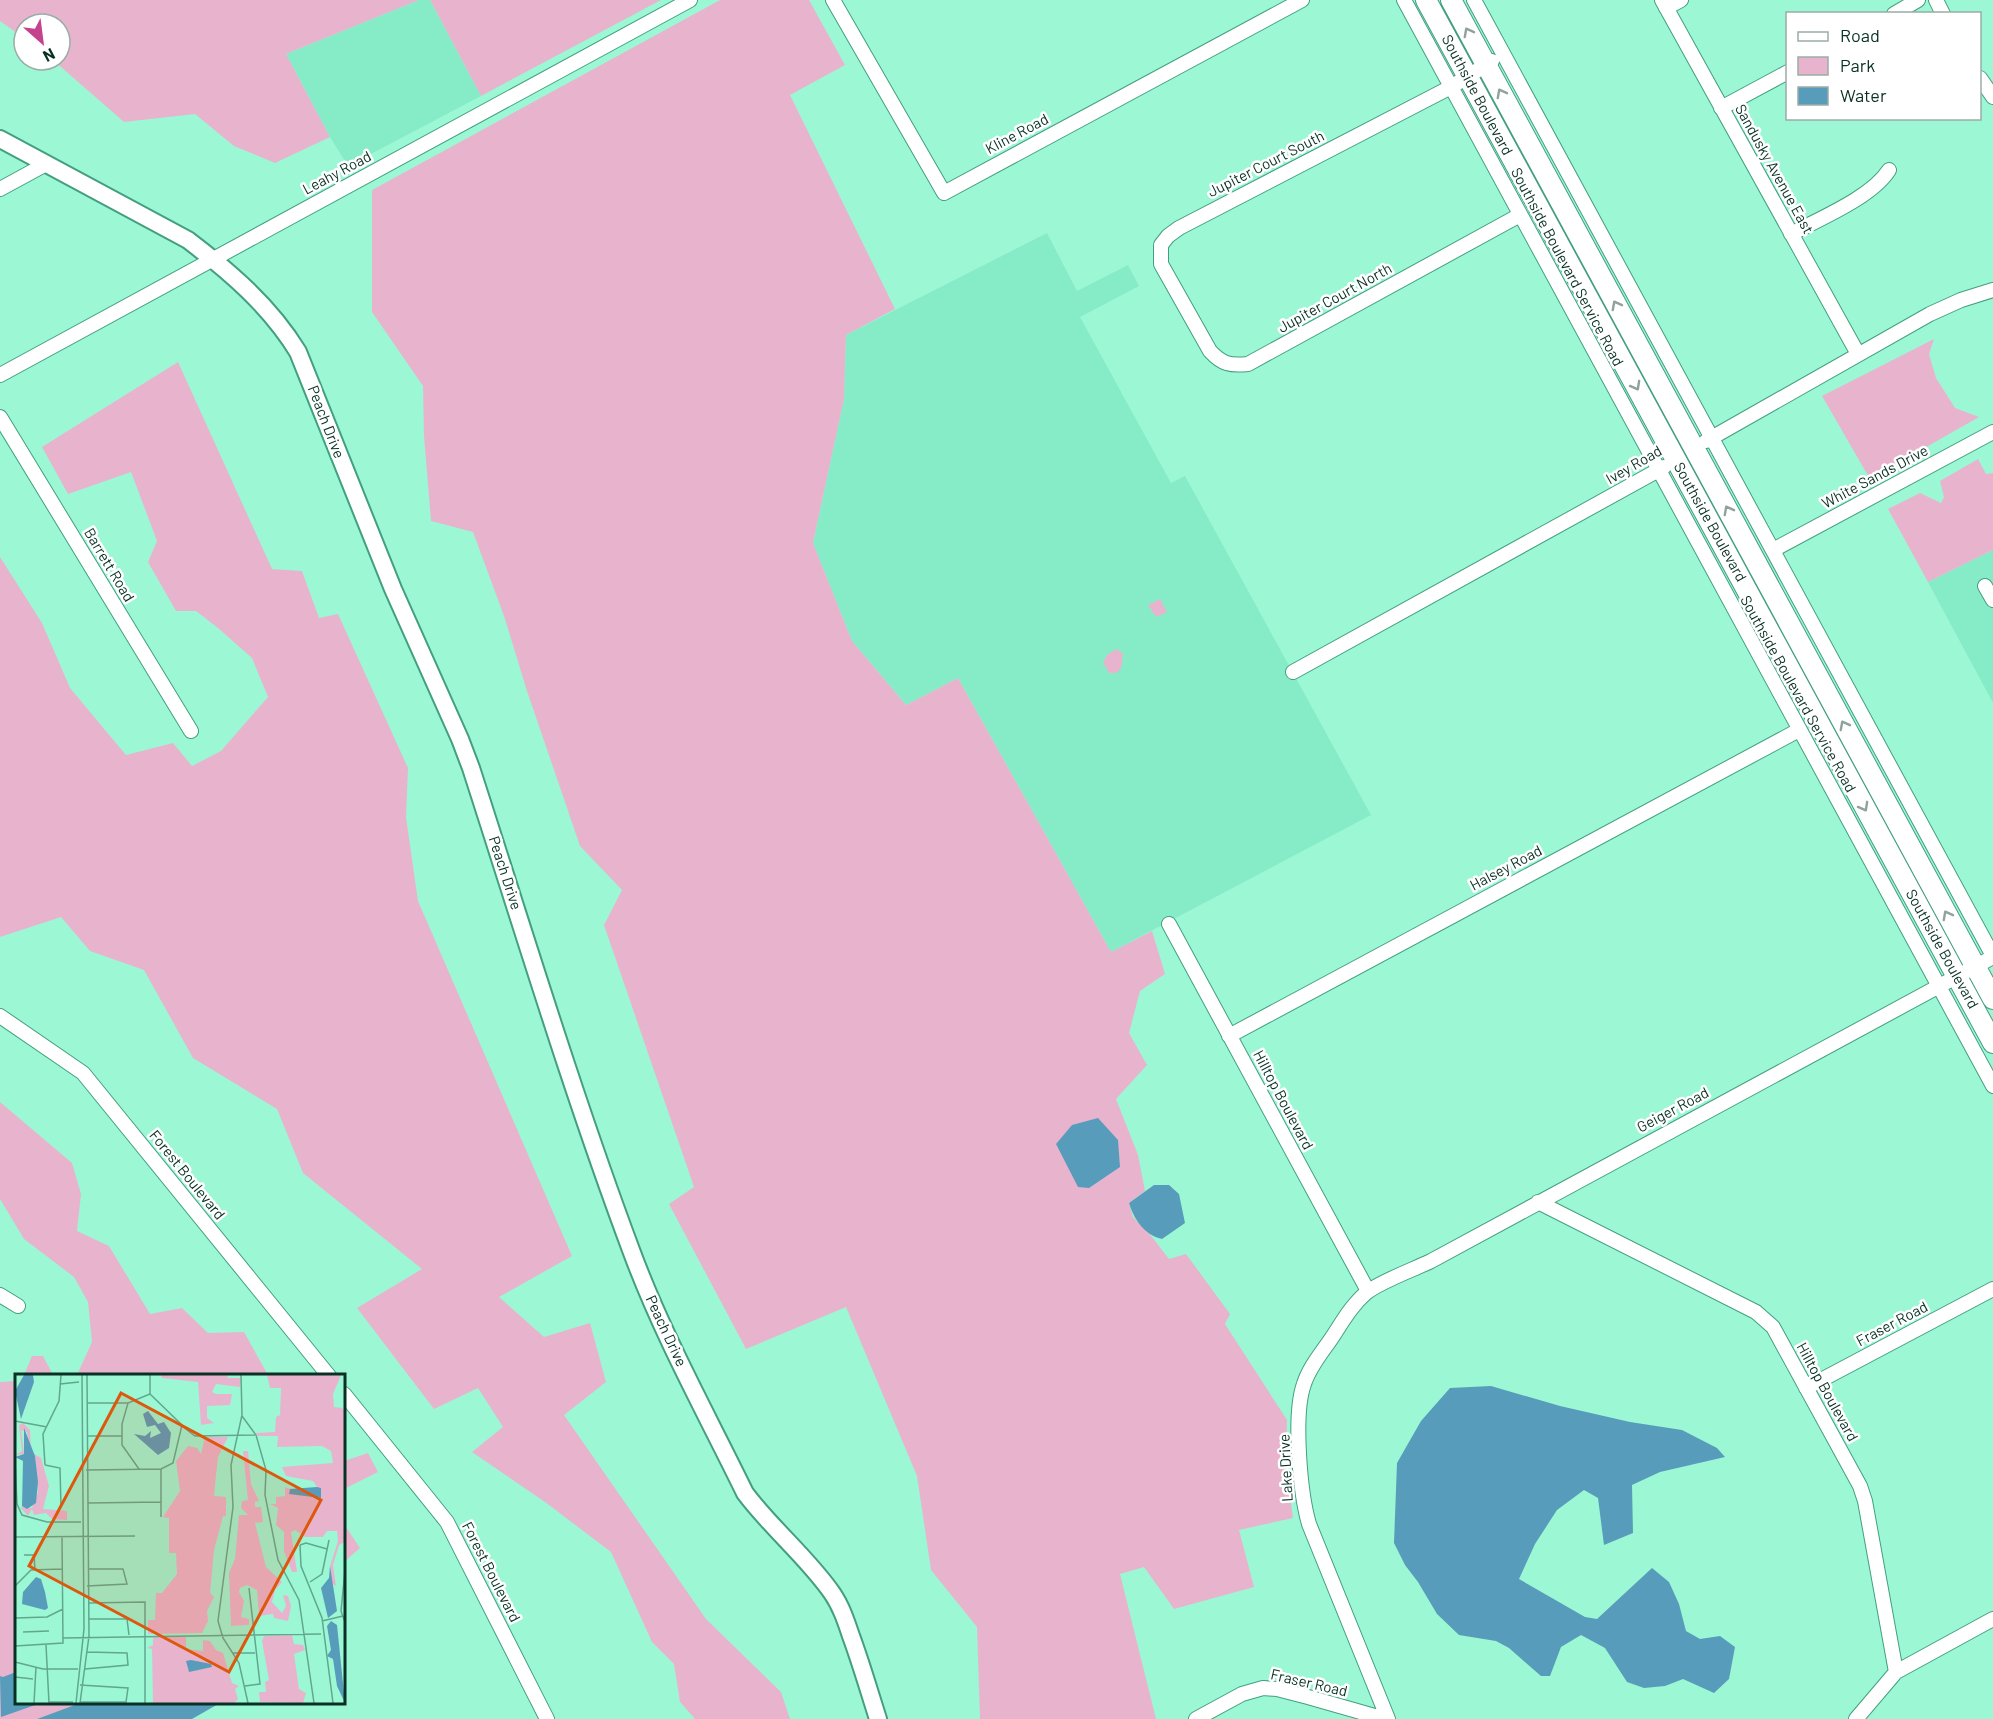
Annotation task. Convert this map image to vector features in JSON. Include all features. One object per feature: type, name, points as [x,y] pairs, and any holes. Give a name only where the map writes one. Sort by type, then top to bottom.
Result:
[{"type":"highway","name":"Southside Boulevard","points":[[1426,0],[1993,1043]]},
{"type":"highway","name":"Southside Boulevard","points":[[1451,0],[1993,999]]},
{"type":"main road","name":"Peach Drive","points":[[0,139],[188,240],[255,296],[283,326],[298,352],[393,589],[471,768],[603,1171],[631,1251],[651,1299],[745,1493],[760,1514],[834,1595],[864,1670],[878,1719]]},
{"type":"street","name":"Leahy Road","points":[[0,375],[690,0]]},
{"type":"street","name":"Kline Road","points":[[833,0],[944,193],[1302,0]]},
{"type":"street","name":"Southside Boulevard Service Road","points":[[1404,0],[1993,1086]]},
{"type":"street","points":[[1474,0],[1993,956]]},
{"type":"street","points":[[1664,4],[1681,0]]},
{"type":"street","points":[[1897,12],[1918,0]]},
{"type":"street","name":"Sandusky Avenue East","points":[[1664,4],[1858,354]]},
{"type":"street","name":"Jupiter Court South","points":[[1185,307],[1161,264],[1161,245],[1168,236],[1179,228],[1451,87],[1503,54]]},
{"type":"street","points":[[1721,108],[1786,73]]},
{"type":"street","points":[[1981,79],[1993,97]]},
{"type":"street","points":[[0,189],[46,164]]},
{"type":"street","points":[[1791,234],[1870,190],[1890,170]]},
{"type":"street","name":"Jupiter Court North","points":[[1185,307],[1210,351],[1220,362],[1232,366],[1248,364],[1520,215]]},
{"type":"street","name":"Ivey Road","points":[[1293,672],[1659,471],[1694,448],[1945,306],[1993,290]]},
{"type":"street","name":"Barrett Road","points":[[0,417],[191,731]]},
{"type":"street","name":"White Sands Drive","points":[[1773,550],[1993,432]]},
{"type":"street","points":[[1985,586],[1993,600]]},
{"type":"street","name":"Halsey Road","points":[[1229,1036],[1799,730]]},
{"type":"street","name":"Hilltop Boulevard","points":[[1169,924],[1368,1292]]},
{"type":"street","name":"Geiger Road","points":[[1368,1292],[1431,1261],[1993,956]]},
{"type":"street","name":"Forest Boulevard","points":[[0,1016],[83,1073],[327,1374]]},
{"type":"street","name":"Hilltop Boulevard","points":[[1538,1202],[1756,1312],[1773,1327],[1860,1486],[1865,1501],[1896,1672]]},
{"type":"street","name":"Fraser Road","points":[[1806,1388],[1993,1289]]},
{"type":"street","name":"Lake Drive","points":[[1368,1292],[1353,1305],[1304,1382],[1300,1421],[1301,1485],[1310,1524],[1386,1719]]},
{"type":"street","points":[[0,1295],[18,1306]]},
{"type":"street","name":"Forest Boulevard","points":[[345,1395],[447,1522],[547,1719]]},
{"type":"street","points":[[1856,1719],[1896,1672],[1993,1619]]},
{"type":"street","name":"Fraser Road","points":[[1196,1719],[1242,1694],[1263,1688],[1277,1689],[1386,1719]]},
{"type":"shaded area","points":[[419,0],[430,0],[481,96],[348,166],[286,54]]},
{"type":"shaded area","points":[[1047,233],[1077,291],[1128,265],[1139,286],[1080,317],[1171,483],[1185,476],[1371,815],[1111,952],[958,678],[906,705],[852,641],[813,543],[844,399],[846,335]]},
{"type":"shaded area","points":[[1993,550],[1993,703],[1928,582]]},
{"type":"green space","points":[[0,0],[419,0],[286,54],[330,137],[275,163],[234,146],[195,114],[124,122],[67,72],[72,72],[72,12],[12,12],[12,30],[0,21]]},
{"type":"green space","points":[[430,0],[661,0],[481,96]]},
{"type":"green space","points":[[720,0],[809,0],[845,65],[790,95],[895,309],[846,335],[844,399],[813,543],[852,641],[906,705],[958,678],[1111,952],[1152,931],[1165,974],[1140,991],[1129,1033],[1147,1065],[1116,1099],[1138,1155],[1145,1191],[1129,1203],[1133,1217],[1169,1259],[1186,1254],[1230,1314],[1225,1324],[1287,1420],[1286,1466],[1293,1518],[1239,1530],[1254,1587],[1174,1609],[1144,1567],[1120,1574],[1156,1719],[980,1719],[977,1627],[931,1570],[917,1476],[846,1307],[746,1349],[669,1204],[694,1187],[604,925],[622,890],[580,846],[504,616],[473,532],[431,521],[424,436],[423,386],[372,312],[372,190]]},
{"type":"green space","points":[[1934,339],[1929,354],[1936,378],[1955,408],[1979,417],[1870,479],[1822,396]]},
{"type":"green space","points":[[178,362],[272,569],[302,571],[319,618],[338,614],[408,768],[406,817],[418,901],[572,1256],[499,1297],[544,1337],[590,1323],[606,1382],[564,1415],[706,1619],[781,1692],[790,1719],[695,1719],[680,1702],[674,1664],[652,1642],[611,1552],[545,1502],[472,1452],[503,1427],[478,1388],[434,1409],[357,1308],[422,1269],[303,1173],[277,1109],[193,1058],[144,970],[90,951],[61,917],[0,937],[0,557],[42,623],[70,688],[126,755],[173,743],[192,766],[221,751],[268,697],[252,658],[196,611],[176,611],[148,562],[157,541],[131,472],[68,494],[42,447]]},
{"type":"green space","points":[[1978,459],[1986,474],[1993,473],[1993,550],[1928,582],[1888,509],[1920,493],[1941,503],[1944,497],[1940,481]]},
{"type":"green space","points":[[1160,599],[1167,612],[1156,617],[1148,605]]},
{"type":"green space","points":[[1117,649],[1123,654],[1121,669],[1116,673],[1109,673],[1103,662],[1108,654]]},
{"type":"green space","points":[[0,1102],[72,1163],[81,1194],[77,1231],[109,1246],[150,1314],[182,1308],[208,1333],[244,1332],[267,1374],[77,1374],[92,1342],[88,1302],[74,1277],[24,1239],[0,1199]]},
{"type":"green space","points":[[32,1356],[43,1356],[52,1374],[24,1374]]},
{"type":"green space","points":[[15,1381],[15,1704],[80,1704],[37,1719],[0,1719],[0,1382]]},
{"type":"green space","points":[[368,1453],[378,1472],[345,1488],[345,1461]]},
{"type":"green space","points":[[345,1526],[360,1548],[345,1561]]},
{"type":"water","points":[[1098,1118],[1118,1140],[1120,1167],[1089,1188],[1078,1187],[1056,1144],[1072,1125]]},
{"type":"water","points":[[1154,1185],[1169,1185],[1179,1194],[1185,1223],[1162,1239],[1150,1234],[1141,1226],[1129,1203]]},
{"type":"water","points":[[1491,1386],[1560,1406],[1630,1422],[1682,1430],[1717,1448],[1725,1457],[1660,1472],[1632,1485],[1633,1533],[1604,1545],[1598,1498],[1584,1490],[1557,1510],[1535,1544],[1519,1579],[1585,1617],[1597,1619],[1652,1568],[1669,1582],[1679,1604],[1686,1631],[1700,1639],[1720,1636],[1735,1647],[1729,1679],[1714,1693],[1683,1679],[1665,1686],[1644,1688],[1627,1682],[1605,1648],[1581,1635],[1561,1647],[1550,1676],[1541,1676],[1509,1648],[1496,1641],[1459,1635],[1437,1614],[1405,1565],[1394,1543],[1397,1463],[1421,1421],[1450,1388]]},
{"type":"water","points":[[15,1672],[15,1704],[38,1704],[1,1717],[0,1676]]},
{"type":"water","points":[[78,1704],[218,1704],[192,1719],[37,1719]]}]
